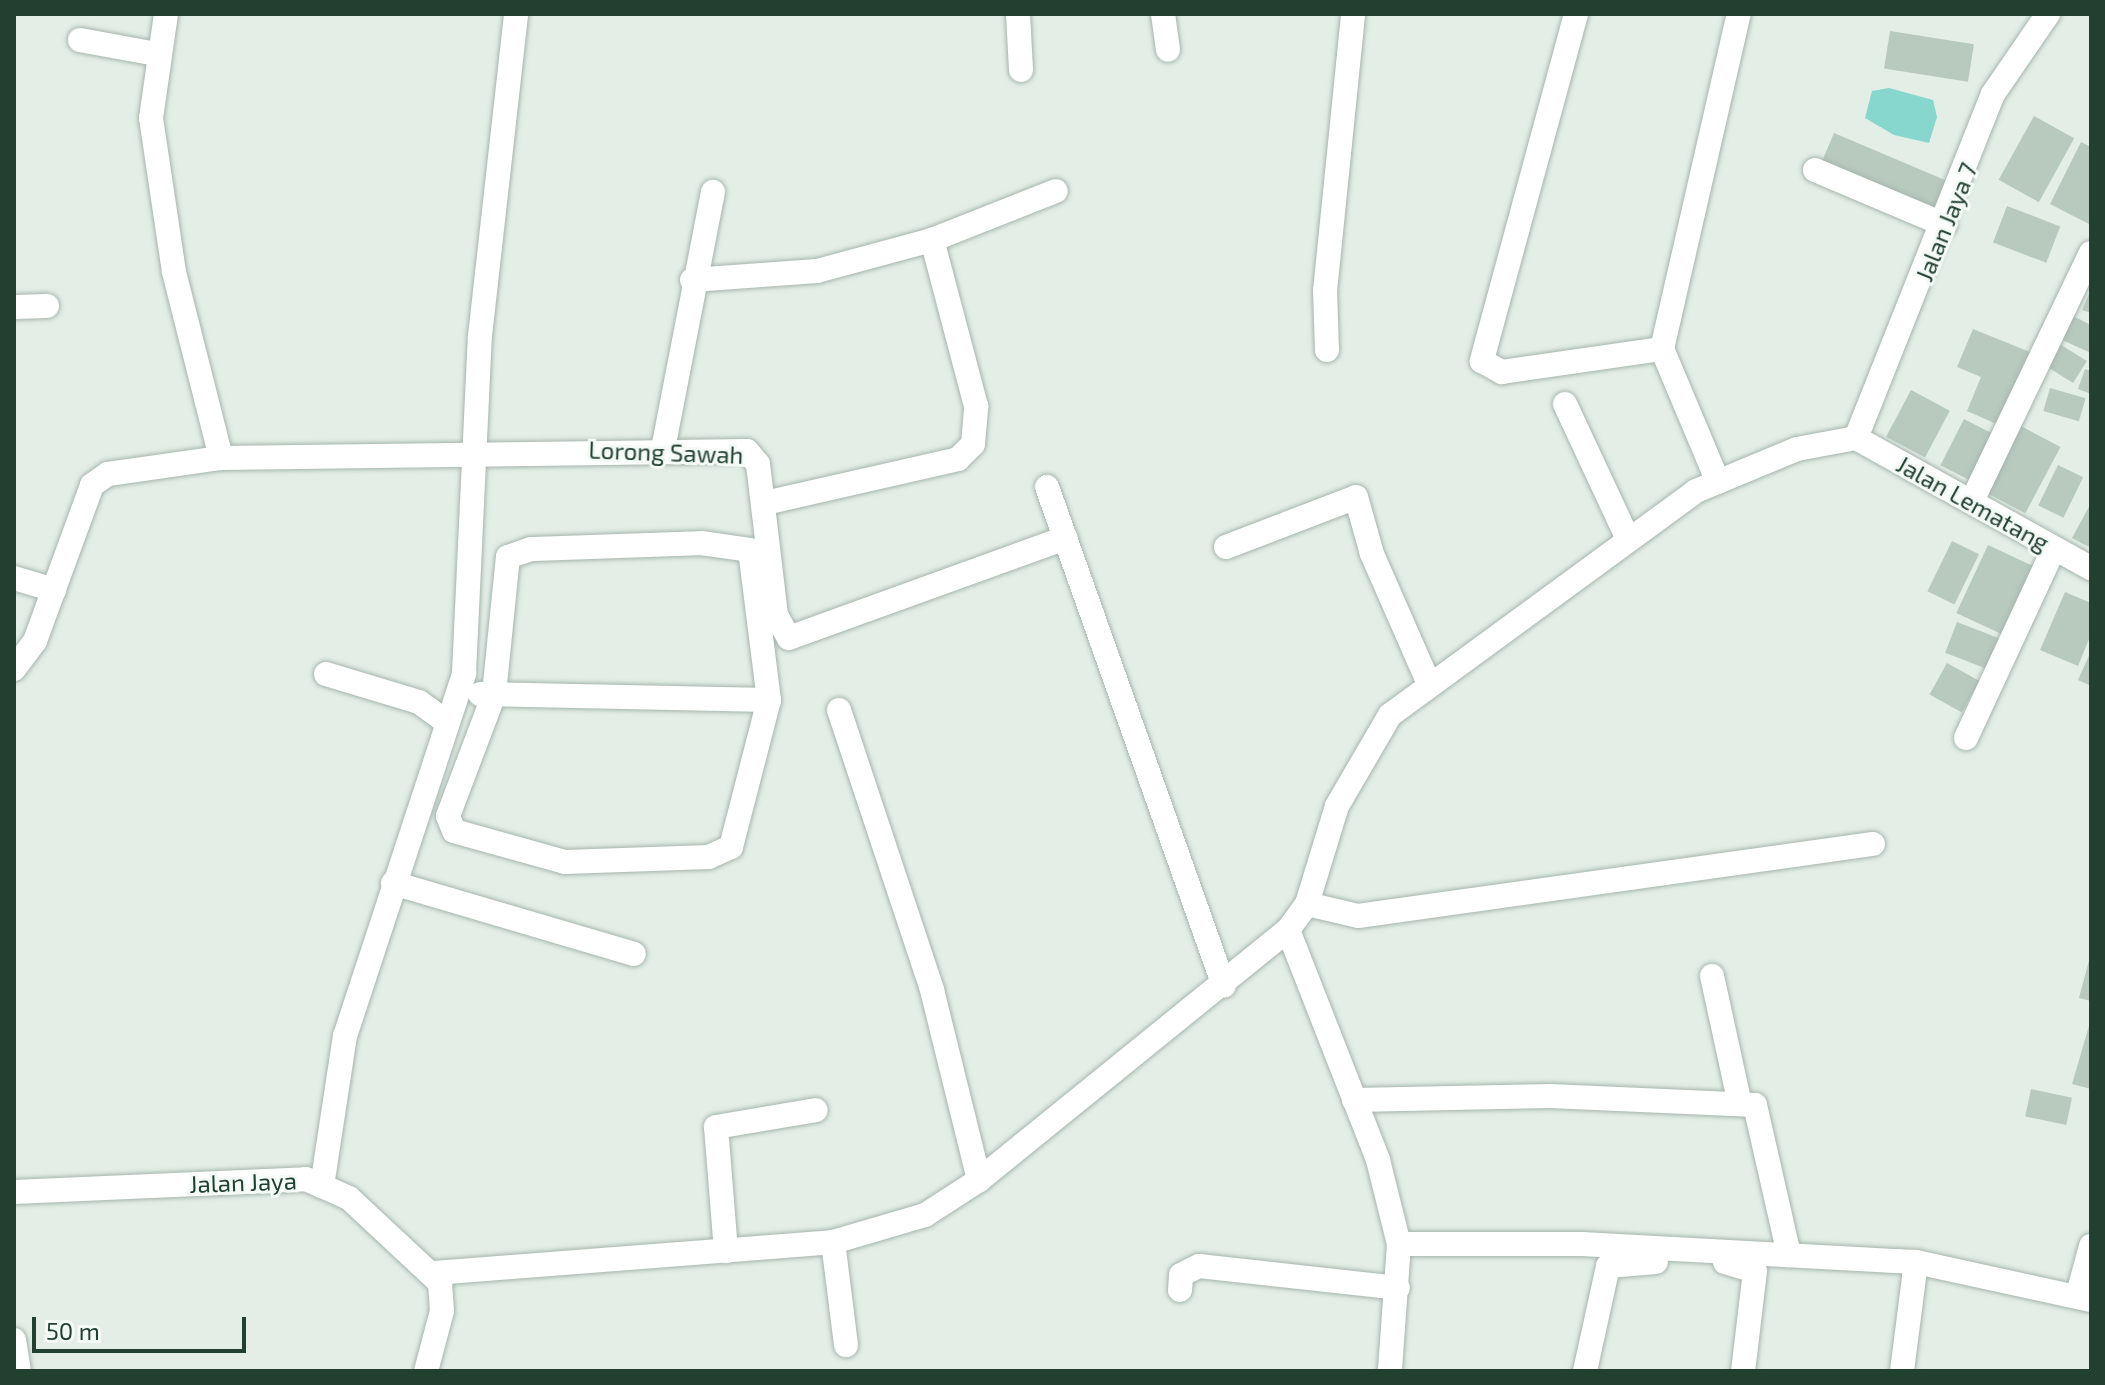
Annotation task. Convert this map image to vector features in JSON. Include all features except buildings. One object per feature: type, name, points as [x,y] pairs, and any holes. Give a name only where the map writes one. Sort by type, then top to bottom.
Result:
[{"type":"street","points":[[166,14],[156,54],[151,118],[174,272],[221,458]]},
{"type":"street","points":[[322,1186],[345,1036],[457,695],[470,617],[480,336],[516,14]]},
{"type":"street","points":[[1018,14],[1021,70]]},
{"type":"street","points":[[1163,14],[1168,50]]},
{"type":"street","points":[[1327,350],[1325,291],[1353,14]]},
{"type":"street","points":[[1576,14],[1482,361],[1502,372],[1662,349]]},
{"type":"street","points":[[1718,482],[1662,349],[1739,14]]},
{"type":"street","name":"Jalan Jaya 7","points":[[1856,438],[1945,225],[1993,94],[2048,14]]},
{"type":"street","points":[[80,40],[156,54]]},
{"type":"street","points":[[1815,170],[1945,225]]},
{"type":"street","points":[[692,280],[817,271],[932,240],[1056,191]]},
{"type":"street","points":[[663,449],[692,280],[713,192]]},
{"type":"street","points":[[765,503],[958,459],[973,444],[976,406],[932,240]]},
{"type":"street","points":[[1972,501],[2091,253]]},
{"type":"street","points":[[14,307],[47,306]]},
{"type":"street","points":[[1565,404],[1628,539]]},
{"type":"street","points":[[426,1371],[442,1311],[433,1273],[833,1242],[925,1215],[979,1180],[1032,1130],[1224,986],[1288,930],[1307,904],[1337,806],[1390,715],[1628,539],[1718,482],[1797,449],[1856,438]]},
{"type":"street","name":"Jalan Lematang","points":[[1856,438],[2091,568]]},
{"type":"street","name":"Lorong Sawah","points":[[54,590],[87,494],[100,477],[221,458],[476,450],[663,449],[755,454],[765,503],[776,615],[789,638],[1066,538]]},
{"type":"street","points":[[1047,487],[1224,986]]},
{"type":"street","points":[[1226,547],[1356,497],[1372,554],[1429,684]]},
{"type":"street","points":[[701,543],[750,550],[769,700],[731,847],[709,857],[607,864],[524,854],[449,826],[494,694],[508,557],[531,549],[701,543]]},
{"type":"street","points":[[1966,738],[2054,548]]},
{"type":"street","points":[[14,578],[54,590],[35,641],[14,669]]},
{"type":"street","points":[[326,674],[419,702],[447,722]]},
{"type":"street","points":[[457,695],[769,700]]},
{"type":"street","points":[[839,710],[932,990],[979,1180]]},
{"type":"street","points":[[1307,904],[1358,916],[1873,844]]},
{"type":"street","points":[[393,883],[634,954]]},
{"type":"street","points":[[1288,930],[1354,1100],[1399,1244],[1390,1371]]},
{"type":"street","points":[[1712,976],[1739,1100]]},
{"type":"street","points":[[1354,1100],[1739,1100],[1755,1105],[1763,1120],[1789,1255]]},
{"type":"street","points":[[726,1251],[716,1127],[816,1110]]},
{"type":"street","name":"Jalan Jaya","points":[[14,1192],[306,1179],[349,1198],[433,1273]]},
{"type":"street","points":[[833,1242],[846,1345]]},
{"type":"street","points":[[1399,1244],[1789,1255],[1916,1262],[2085,1297],[2091,1246]]},
{"type":"street","points":[[1585,1371],[1608,1266],[1704,1261],[1755,1271],[1743,1371]]},
{"type":"street","points":[[1902,1371],[1916,1262]]},
{"type":"street","points":[[1180,1290],[1181,1275],[1199,1266],[1398,1288]]},
{"type":"street","points":[[14,1340],[19,1371]]},
{"type":"water","points":[[1889,88],[1933,100],[1937,117],[1929,143],[1894,135],[1865,118],[1872,91]]}]
